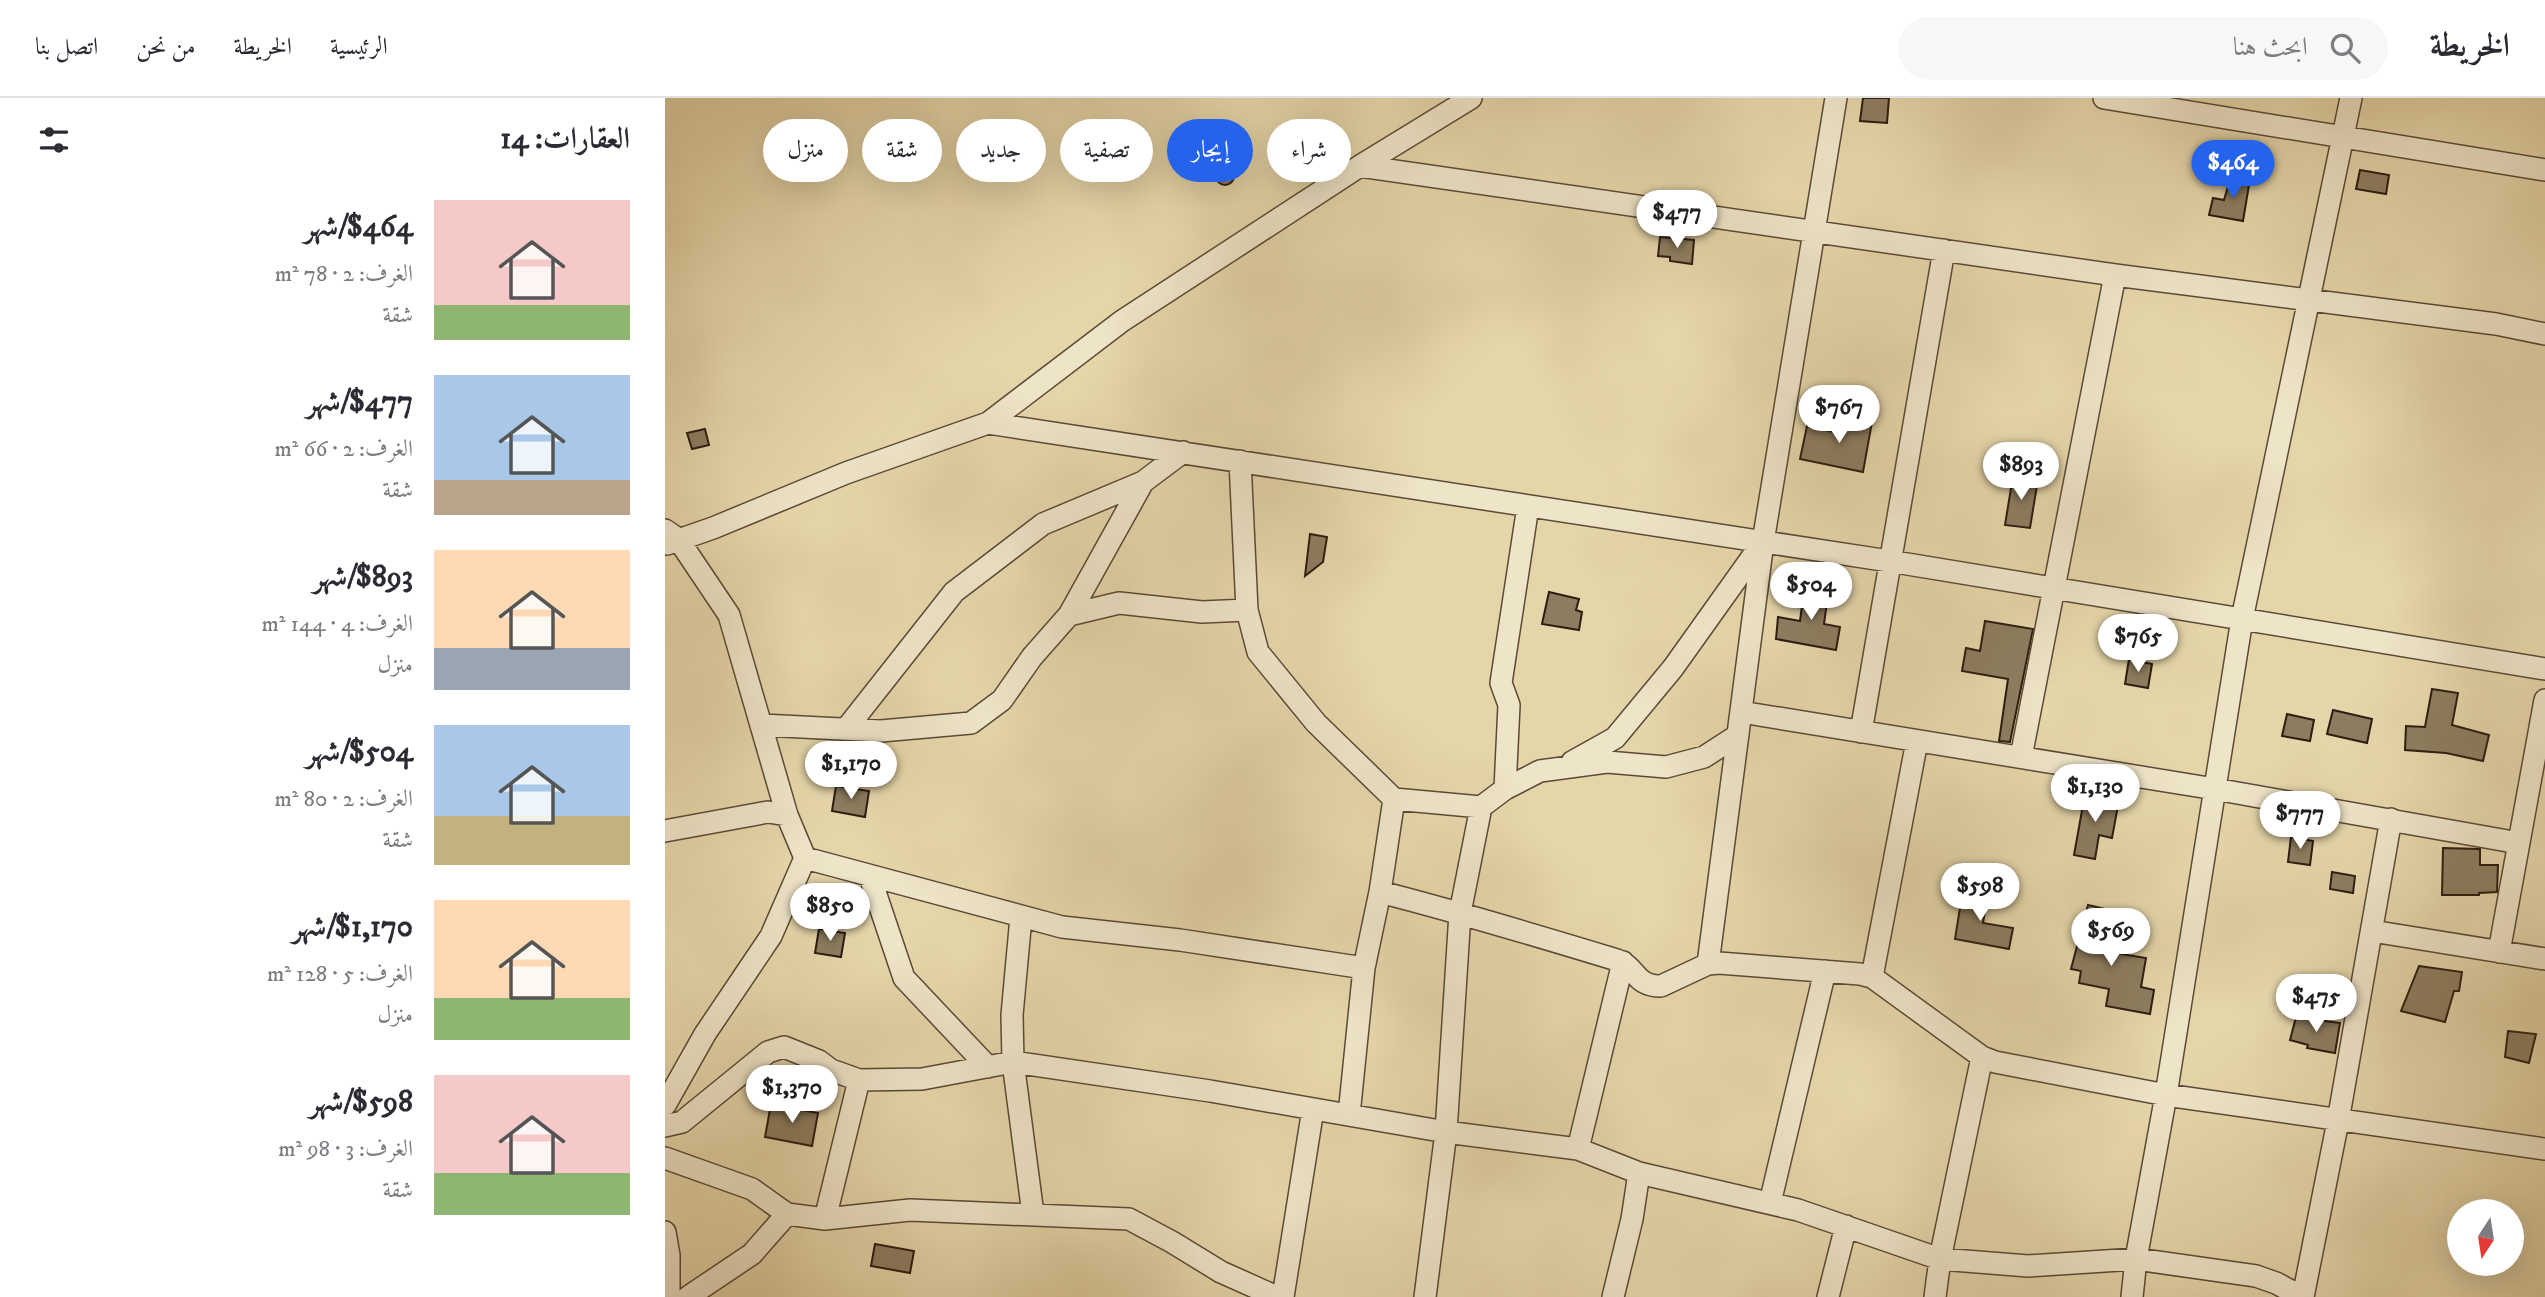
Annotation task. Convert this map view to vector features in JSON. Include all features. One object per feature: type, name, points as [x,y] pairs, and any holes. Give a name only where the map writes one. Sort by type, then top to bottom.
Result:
[{"type":"street","points":[[665,1105],[705,1034],[771,936],[805,859],[787,815],[729,615],[669,538],[713,528],[846,473],[988,422],[1122,321],[1360,166],[1471,98]]},
{"type":"street","points":[[1707,964],[1763,541],[1836,98]]},
{"type":"street","points":[[2104,98],[2545,170]]},
{"type":"street","points":[[2132,1297],[2136,1259],[2166,1095],[2242,619],[2351,98]]},
{"type":"street","points":[[1360,166],[2115,275],[2496,324],[2545,334]]},
{"type":"street","points":[[1861,732],[1944,250]]},
{"type":"street","points":[[2021,757],[2115,275]]},
{"type":"street","points":[[988,422],[1763,541],[2545,669]]},
{"type":"street","points":[[846,729],[954,592],[1044,524],[1143,482],[1183,453]]},
{"type":"street","points":[[1240,461],[1247,610],[1258,652],[1317,723],[1394,799],[1481,807]]},
{"type":"street","points":[[762,726],[881,731],[971,723],[1002,700],[1032,657],[1069,615],[1143,482]]},
{"type":"street","points":[[1505,789],[1509,705],[1501,683],[1528,506]]},
{"type":"street","points":[[1562,768],[1615,738],[1673,668],[1763,541]]},
{"type":"street","points":[[1069,615],[1119,603],[1202,612],[1247,610]]},
{"type":"street","points":[[2499,952],[2545,700]]},
{"type":"street","points":[[1741,712],[2215,789],[2519,843]]},
{"type":"street","points":[[1425,1297],[1445,1132],[1460,913],[1481,807],[1505,789],[1540,771],[1607,762],[1666,767],[1704,757],[1738,735]]},
{"type":"street","points":[[1873,977],[1917,741]]},
{"type":"street","points":[[1349,1115],[1364,968],[1380,892],[1394,799]]},
{"type":"street","points":[[665,831],[768,812],[787,815]]},
{"type":"street","points":[[665,1126],[682,1122],[768,1052],[784,1047],[819,1061],[831,1070],[859,1080],[922,1079],[1013,1062],[1197,1088],[1445,1132],[1578,1149],[1639,1173],[1770,1203],[1940,1259],[2028,1266],[2136,1259],[2256,1276],[2302,1297],[2338,1121],[2391,819]]},
{"type":"street","points":[[805,859],[1062,927],[1180,940],[1364,968]]},
{"type":"street","points":[[870,877],[904,978],[988,1067]]},
{"type":"street","points":[[1380,892],[1623,962],[1644,984],[1653,986],[1661,986],[1707,964],[1719,963],[1873,977],[1982,1057],[1995,1062],[2166,1095],[2545,1149]]},
{"type":"street","points":[[1021,917],[1012,1014],[1013,1062],[1033,1214]]},
{"type":"street","points":[[2372,931],[2545,958]]},
{"type":"street","points":[[1578,1149],[1623,962]]},
{"type":"street","points":[[1770,1203],[1825,971]]},
{"type":"street","points":[[1935,1297],[1940,1259],[1982,1057]]},
{"type":"street","points":[[825,1219],[859,1080]]},
{"type":"street","points":[[1283,1297],[1313,1110]]},
{"type":"street","points":[[665,1158],[752,1189],[787,1214],[825,1219],[910,1210],[1129,1219],[1220,1272],[1277,1297]]},
{"type":"street","points":[[1613,1297],[1632,1219],[1639,1173]]},
{"type":"street","points":[[688,1297],[752,1254],[787,1214]]},
{"type":"street","points":[[1828,1297],[1846,1226]]},
{"type":"street","points":[[665,1233],[669,1255],[669,1297]]},
{"type":"building","points":[[1863,98],[1889,98],[1887,123],[1860,121]]},
{"type":"building","points":[[2360,170],[2389,175],[2386,194],[2356,189]]},
{"type":"building","points":[[2232,173],[2250,179],[2243,221],[2209,215],[2213,198],[2224,200]]},
{"type":"building","points":[[1660,237],[1694,240],[1692,264],[1670,261],[1670,257],[1658,256]]},
{"type":"building","points":[[1849,415],[1872,422],[1863,472],[1800,459],[1807,426],[1843,434]]},
{"type":"building","points":[[705,429],[709,445],[692,449],[687,433]]},
{"type":"building","points":[[2013,476],[2038,479],[2030,528],[2005,525]]},
{"type":"building","points":[[1310,534],[1327,537],[1323,562],[1305,576]]},
{"type":"building","points":[[1805,583],[1829,587],[1824,624],[1840,627],[1836,650],[1776,639],[1778,617],[1800,621]]},
{"type":"building","points":[[1549,592],[1579,599],[1576,610],[1582,612],[1579,630],[1542,624]]},
{"type":"building","points":[[1985,621],[2033,629],[2010,742],[1999,741],[2008,679],[1962,671],[1966,648],[1980,651]]},
{"type":"building","points":[[2129,659],[2152,664],[2148,688],[2125,684]]},
{"type":"building","points":[[2432,689],[2458,693],[2452,725],[2489,735],[2483,761],[2446,753],[2405,750],[2406,726],[2425,727]]},
{"type":"building","points":[[2333,710],[2372,719],[2367,743],[2327,734]]},
{"type":"building","points":[[2287,714],[2314,720],[2310,741],[2282,736]]},
{"type":"building","points":[[836,786],[869,791],[865,817],[832,811]]},
{"type":"building","points":[[2085,794],[2119,800],[2112,838],[2099,835],[2095,859],[2074,855]]},
{"type":"building","points":[[2291,837],[2313,841],[2310,865],[2288,862]]},
{"type":"building","points":[[2443,848],[2480,849],[2480,865],[2498,865],[2497,892],[2442,895]]},
{"type":"building","points":[[2332,872],[2355,876],[2353,893],[2330,889]]},
{"type":"building","points":[[1963,889],[1988,893],[1983,923],[2013,928],[2009,949],[1955,939]]},
{"type":"building","points":[[2088,905],[2105,909],[2096,947],[2146,958],[2141,987],[2154,990],[2150,1014],[2106,1006],[2109,989],[2079,983],[2081,971],[2071,969]]},
{"type":"building","points":[[819,929],[845,933],[841,957],[815,953]]},
{"type":"building","points":[[2419,966],[2462,972],[2459,991],[2454,991],[2445,1022],[2401,1011]]},
{"type":"building","points":[[2296,1017],[2340,1023],[2335,1053],[2307,1048],[2308,1045],[2290,1040]]},
{"type":"building","points":[[2508,1031],[2536,1034],[2529,1063],[2505,1057]]},
{"type":"building","points":[[771,1104],[818,1113],[812,1146],[765,1137]]},
{"type":"building","points":[[875,1244],[914,1251],[910,1273],[871,1266]]}]
